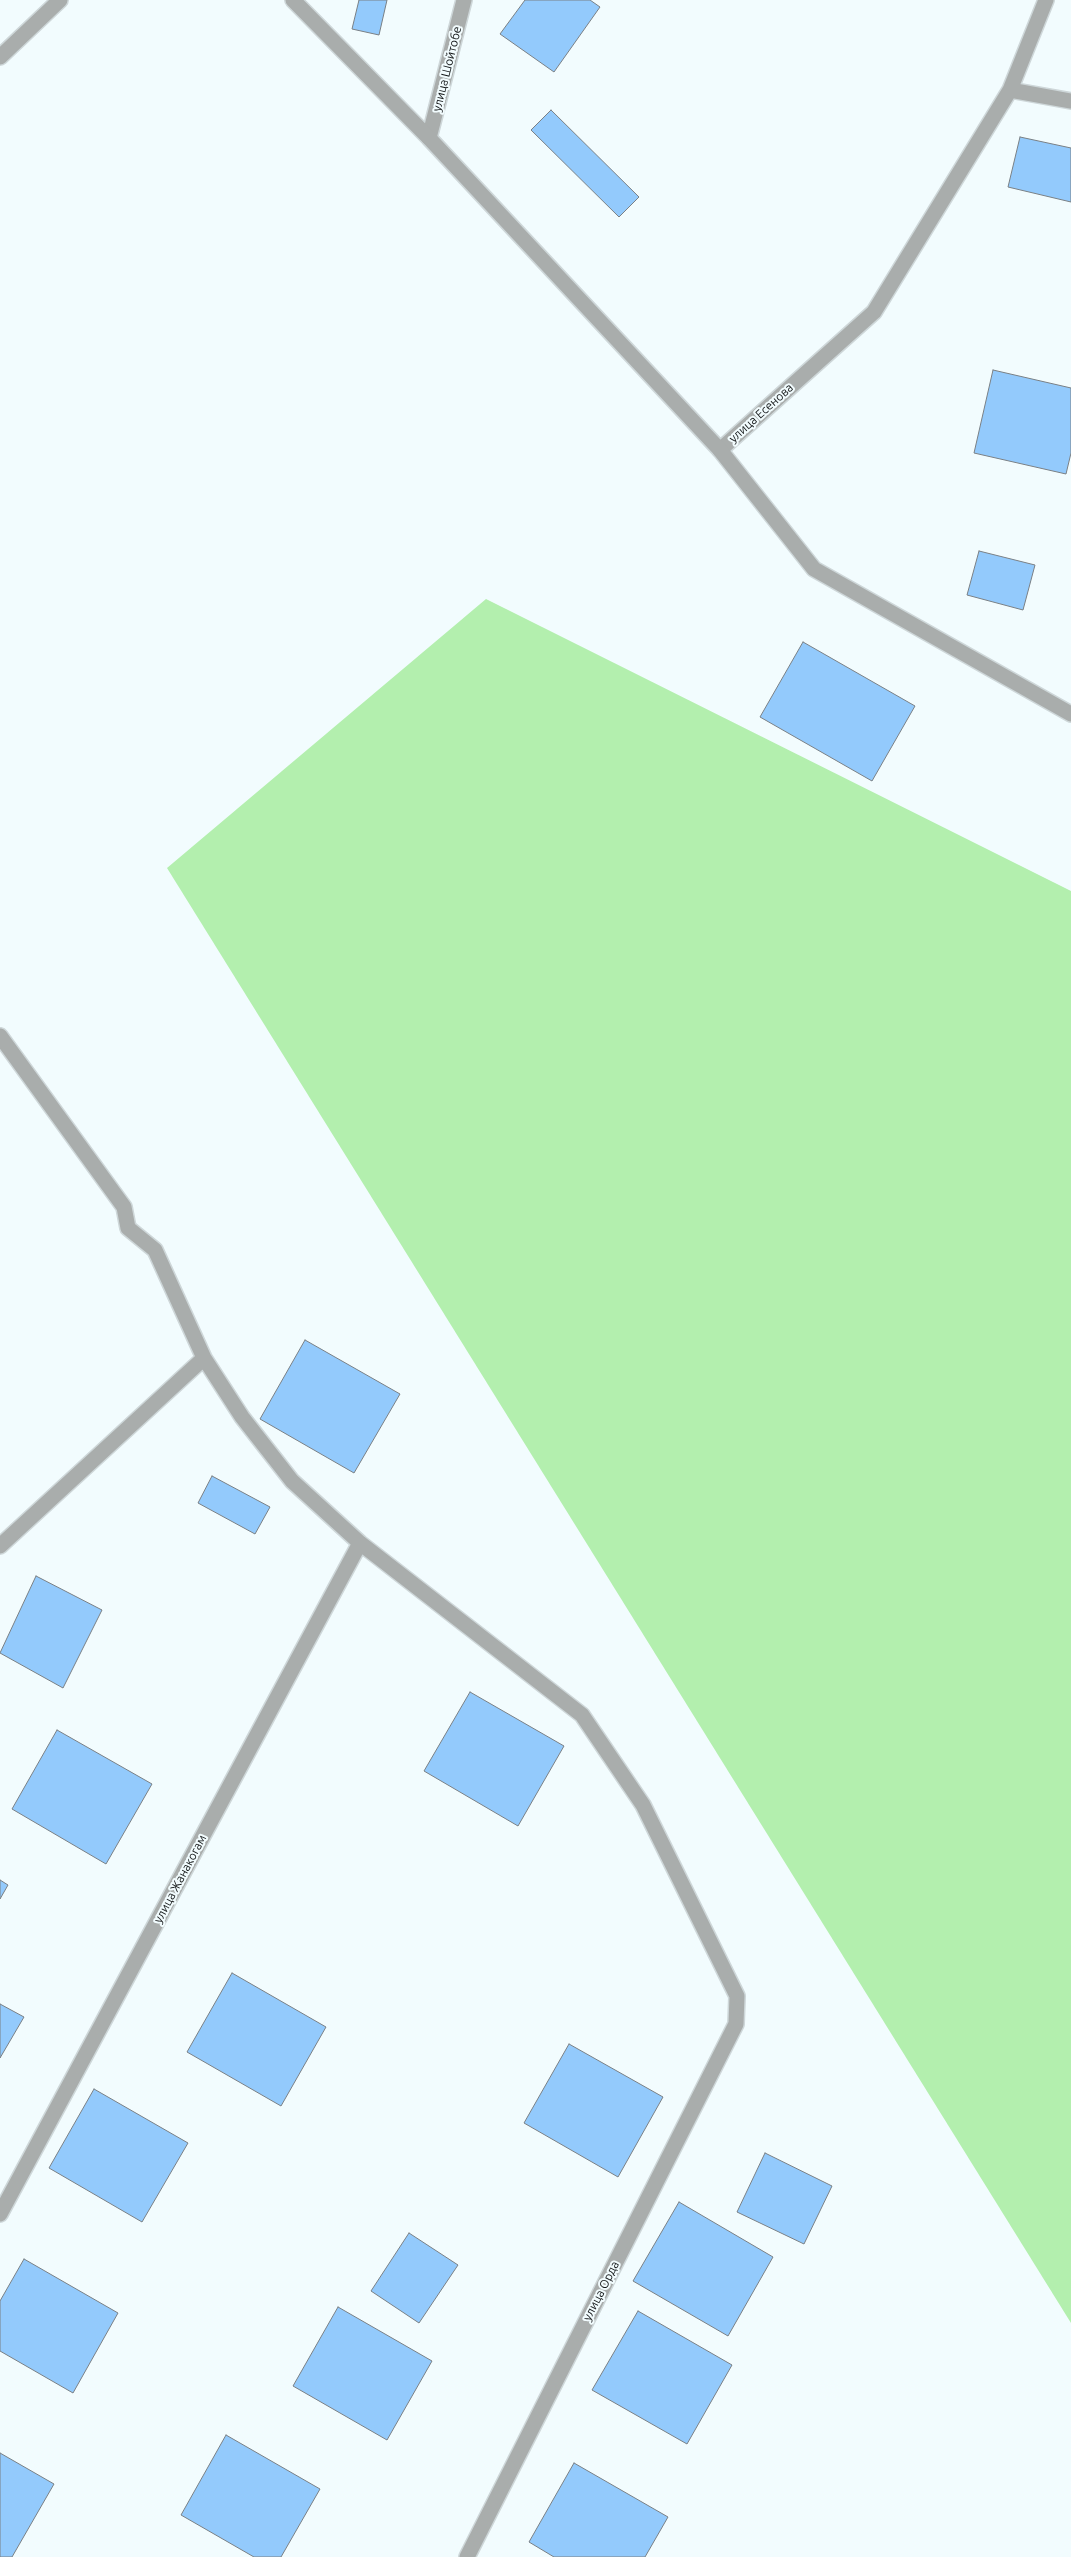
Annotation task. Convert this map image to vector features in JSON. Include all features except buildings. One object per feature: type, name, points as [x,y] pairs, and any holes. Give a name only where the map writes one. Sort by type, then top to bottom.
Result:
[{"type":"street","points":[[0,57],[60,0]]},
{"type":"street","points":[[292,0],[429,138],[720,450]]},
{"type":"street","name":"улица Шойтобе","points":[[429,138],[464,0]]},
{"type":"street","name":"улица Есенова","points":[[1046,0],[1010,90],[874,312],[720,450],[814,569],[1071,714]]},
{"type":"street","points":[[1010,90],[1071,101]]},
{"type":"street","points":[[0,1036],[124,1207],[128,1228],[155,1250],[204,1358],[242,1417],[292,1481],[360,1543]]},
{"type":"street","points":[[0,1546],[204,1358]]},
{"type":"street","name":"улица Орда","points":[[360,1543],[582,1716],[643,1805],[737,1996],[736,2024],[467,2557]]},
{"type":"street","name":"улица Жанакогам","points":[[0,2214],[360,1543]]},
{"type":"green space","points":[[486,599],[1071,891],[1071,2323],[167,868]]}]
